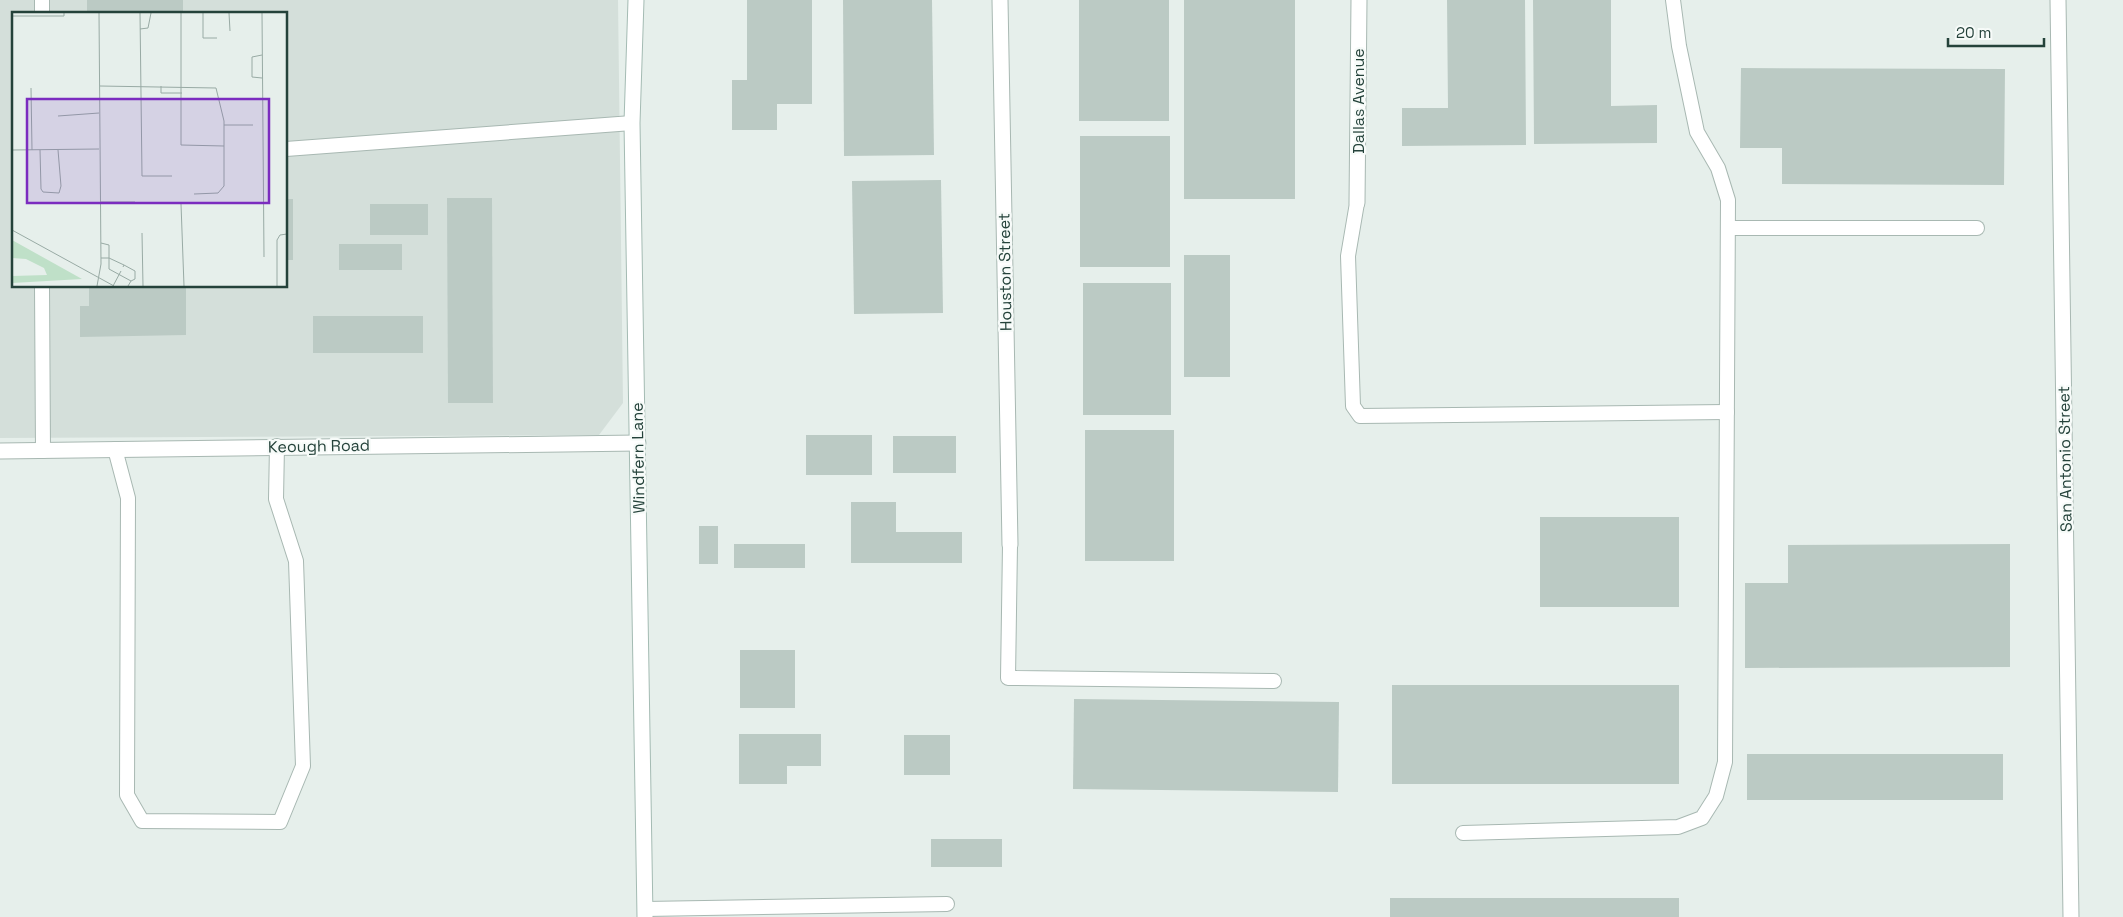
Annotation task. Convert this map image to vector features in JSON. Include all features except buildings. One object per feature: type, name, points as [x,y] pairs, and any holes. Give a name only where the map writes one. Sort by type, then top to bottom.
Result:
[{"type":"street","name":"Windfern Lane","points":[[636,0],[632,123],[645,913]]},
{"type":"street","name":"Houston Street","points":[[1000,0],[1010,545]]},
{"type":"street","name":"Dallas Avenue","points":[[1357,203],[1359,0]]},
{"type":"street","name":"San Antonio Street","points":[[2058,0],[2071,917]]},
{"type":"street","name":"Keough Road","points":[[0,451],[277,446],[638,443]]},
{"type":"lane","points":[[1462,833],[1678,827],[1702,818],[1716,796],[1725,762],[1728,200],[1718,168],[1697,132],[1679,46],[1672,0]]},
{"type":"lane","points":[[288,149],[632,123]]},
{"type":"lane","points":[[1357,203],[1348,256],[1353,406],[1360,416],[1727,412]]},
{"type":"lane","points":[[1728,228],[1977,228]]},
{"type":"lane","points":[[42,288],[43,451]]},
{"type":"lane","points":[[115,449],[128,498],[128,795],[142,821],[280,822],[303,766],[296,561],[276,499],[277,446]]},
{"type":"lane","points":[[1010,545],[1008,678],[1274,681]]},
{"type":"lane","points":[[645,913],[947,904]]},
{"type":"shaded area","points":[[0,0],[618,0],[623,403],[599,435],[0,438]]}]
